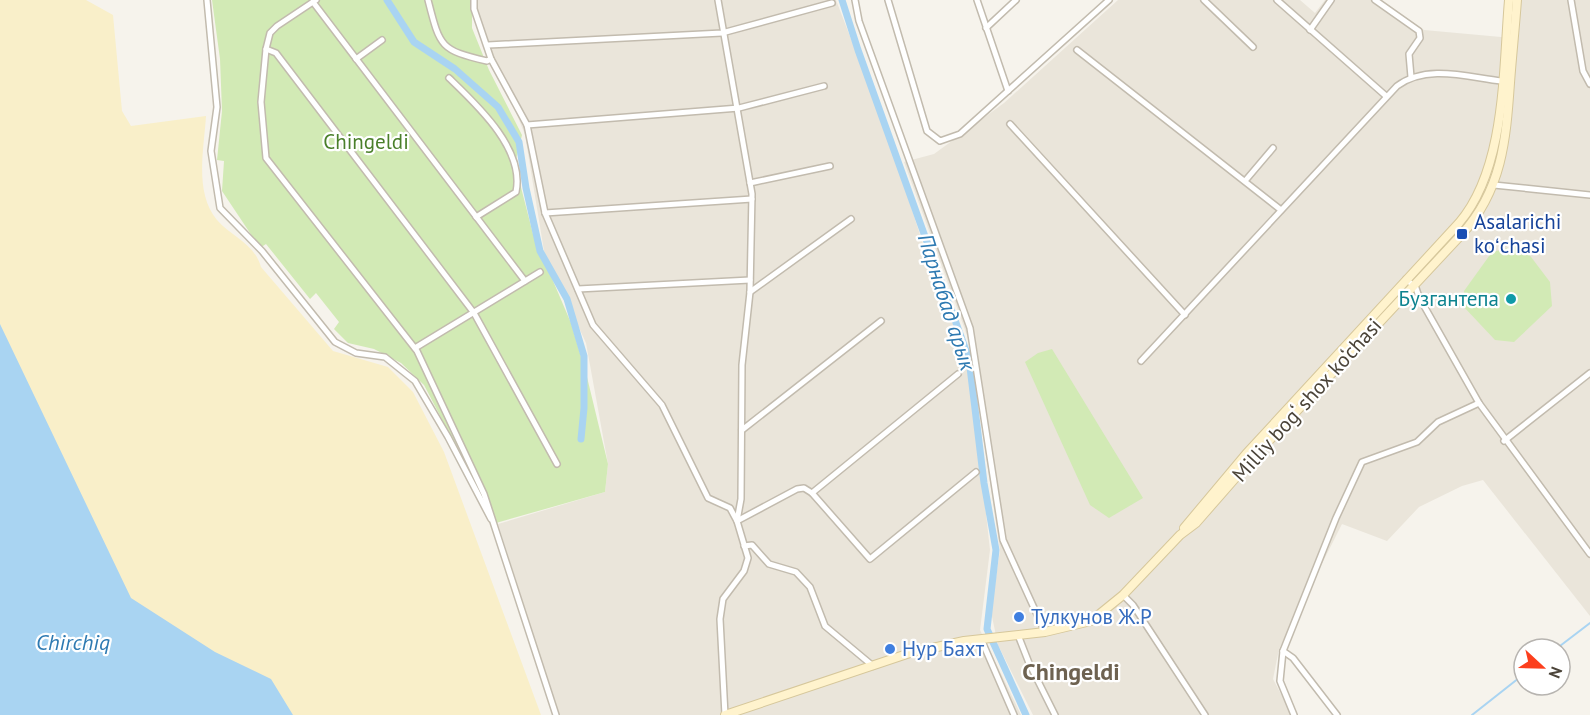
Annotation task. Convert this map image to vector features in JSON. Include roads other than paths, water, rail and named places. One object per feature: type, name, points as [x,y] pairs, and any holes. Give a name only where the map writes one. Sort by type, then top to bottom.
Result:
[{"type":"main road","name":"Milliy bog‘ shox ko‘chasi","points":[[1180,535],[1196,523],[1340,363],[1459,223],[1479,193],[1493,154],[1509,0]]},
{"type":"main road","name":"Milliy bog‘ shox ko‘chasi","points":[[725,715],[910,653],[981,639],[1045,632],[1091,621],[1123,595],[1180,535],[1206,501],[1334,357],[1409,282],[1468,228],[1494,185],[1506,139],[1517,0]]},
{"type":"main road","points":[[1334,357],[1340,363]]},
{"type":"street","points":[[207,0],[217,107],[211,151],[220,208],[262,252],[335,342],[356,353],[385,357],[415,381],[496,528]]},
{"type":"street","points":[[428,0],[442,44],[455,53],[487,61],[491,59]]},
{"type":"street","points":[[474,0],[474,9],[491,59],[527,125],[545,213],[593,325],[662,405],[708,498],[730,507],[737,521],[747,565],[724,597],[720,620],[725,715]]},
{"type":"street","points":[[718,0],[722,33],[739,108],[752,199],[750,292],[742,365],[741,499],[737,521]]},
{"type":"street","points":[[855,0],[859,21],[970,328],[1003,540],[1045,632]]},
{"type":"street","points":[[888,0],[927,131],[932,138],[940,141],[960,134],[1109,0]]},
{"type":"street","points":[[977,0],[1008,92]]},
{"type":"street","points":[[986,28],[1016,0]]},
{"type":"street","points":[[1204,0],[1253,48]]},
{"type":"street","points":[[1277,0],[1386,96]]},
{"type":"street","points":[[1310,30],[1331,0]]},
{"type":"street","points":[[1375,0],[1419,31],[1420,38],[1409,54],[1411,77]]},
{"type":"street","points":[[1571,0],[1583,71],[1590,84]]},
{"type":"street","points":[[525,281],[314,1],[270,33],[266,49],[261,102],[266,158],[415,348],[484,494],[556,715]]},
{"type":"street","points":[[488,45],[722,33],[832,3]]},
{"type":"street","points":[[356,59],[382,40]]},
{"type":"street","points":[[266,49],[276,52],[474,313],[557,464]]},
{"type":"street","points":[[1077,50],[1281,210]]},
{"type":"street","points":[[1141,361],[1386,96],[1411,77],[1428,73],[1501,81]]},
{"type":"street","points":[[449,78],[485,113],[512,154],[516,192],[476,217]]},
{"type":"street","points":[[527,125],[739,108],[824,86]]},
{"type":"street","points":[[1010,124],[1185,315]]},
{"type":"street","points":[[1245,181],[1273,148]]},
{"type":"street","points":[[750,183],[830,166]]},
{"type":"street","points":[[1494,185],[1590,195]]},
{"type":"street","points":[[545,213],[752,199]]},
{"type":"street","points":[[750,292],[851,219]]},
{"type":"street","points":[[415,348],[540,272]]},
{"type":"street","points":[[578,290],[750,280]]},
{"type":"street","points":[[1409,282],[1479,403],[1504,441],[1590,554]]},
{"type":"street","points":[[742,430],[881,321]]},
{"type":"street","points":[[1504,441],[1590,373]]},
{"type":"street","points":[[812,493],[958,374]]},
{"type":"street","points":[[1294,715],[1280,681],[1283,651],[1336,518],[1362,462],[1417,442],[1438,422],[1479,403]]},
{"type":"street","points":[[737,521],[797,489],[804,488],[812,493],[870,559],[976,472]]},
{"type":"street","points":[[744,546],[752,545],[769,564],[796,572],[810,587],[825,626],[873,666]]},
{"type":"street","points":[[1123,595],[1133,605],[1204,715]]},
{"type":"street","points":[[1018,635],[1055,715]]},
{"type":"street","points":[[981,639],[1014,715]]},
{"type":"street","points":[[1283,651],[1293,658],[1337,715]]},
{"type":"water","name":"Chirchiq","points":[[0,324],[131,598],[215,652],[271,679],[293,715],[0,715]]},
{"type":"waterway","points":[[387,0],[414,42],[455,69],[498,107],[519,142],[526,188],[540,251],[567,299],[584,356],[584,408],[581,439]]},
{"type":"waterway","name":"Парнабад арык","points":[[842,0],[969,359],[984,483],[996,550],[987,629],[1026,715]]},
{"type":"waterway","points":[[1572,637],[1590,623]]},
{"type":"waterway","points":[[1472,715],[1512,683]]},
{"type":"place","name":"Asalarichi koʻchasi","points":[[1462,234]]},
{"type":"place","name":"Бузгантепа","points":[[1511,299]]},
{"type":"place","name":"Тулкунов Ж.Р","points":[[1019,617]]},
{"type":"place","name":"Нур Бахт","points":[[890,649]]},
{"type":"district","name":"Chingeldi","points":[[1071,672]]}]
